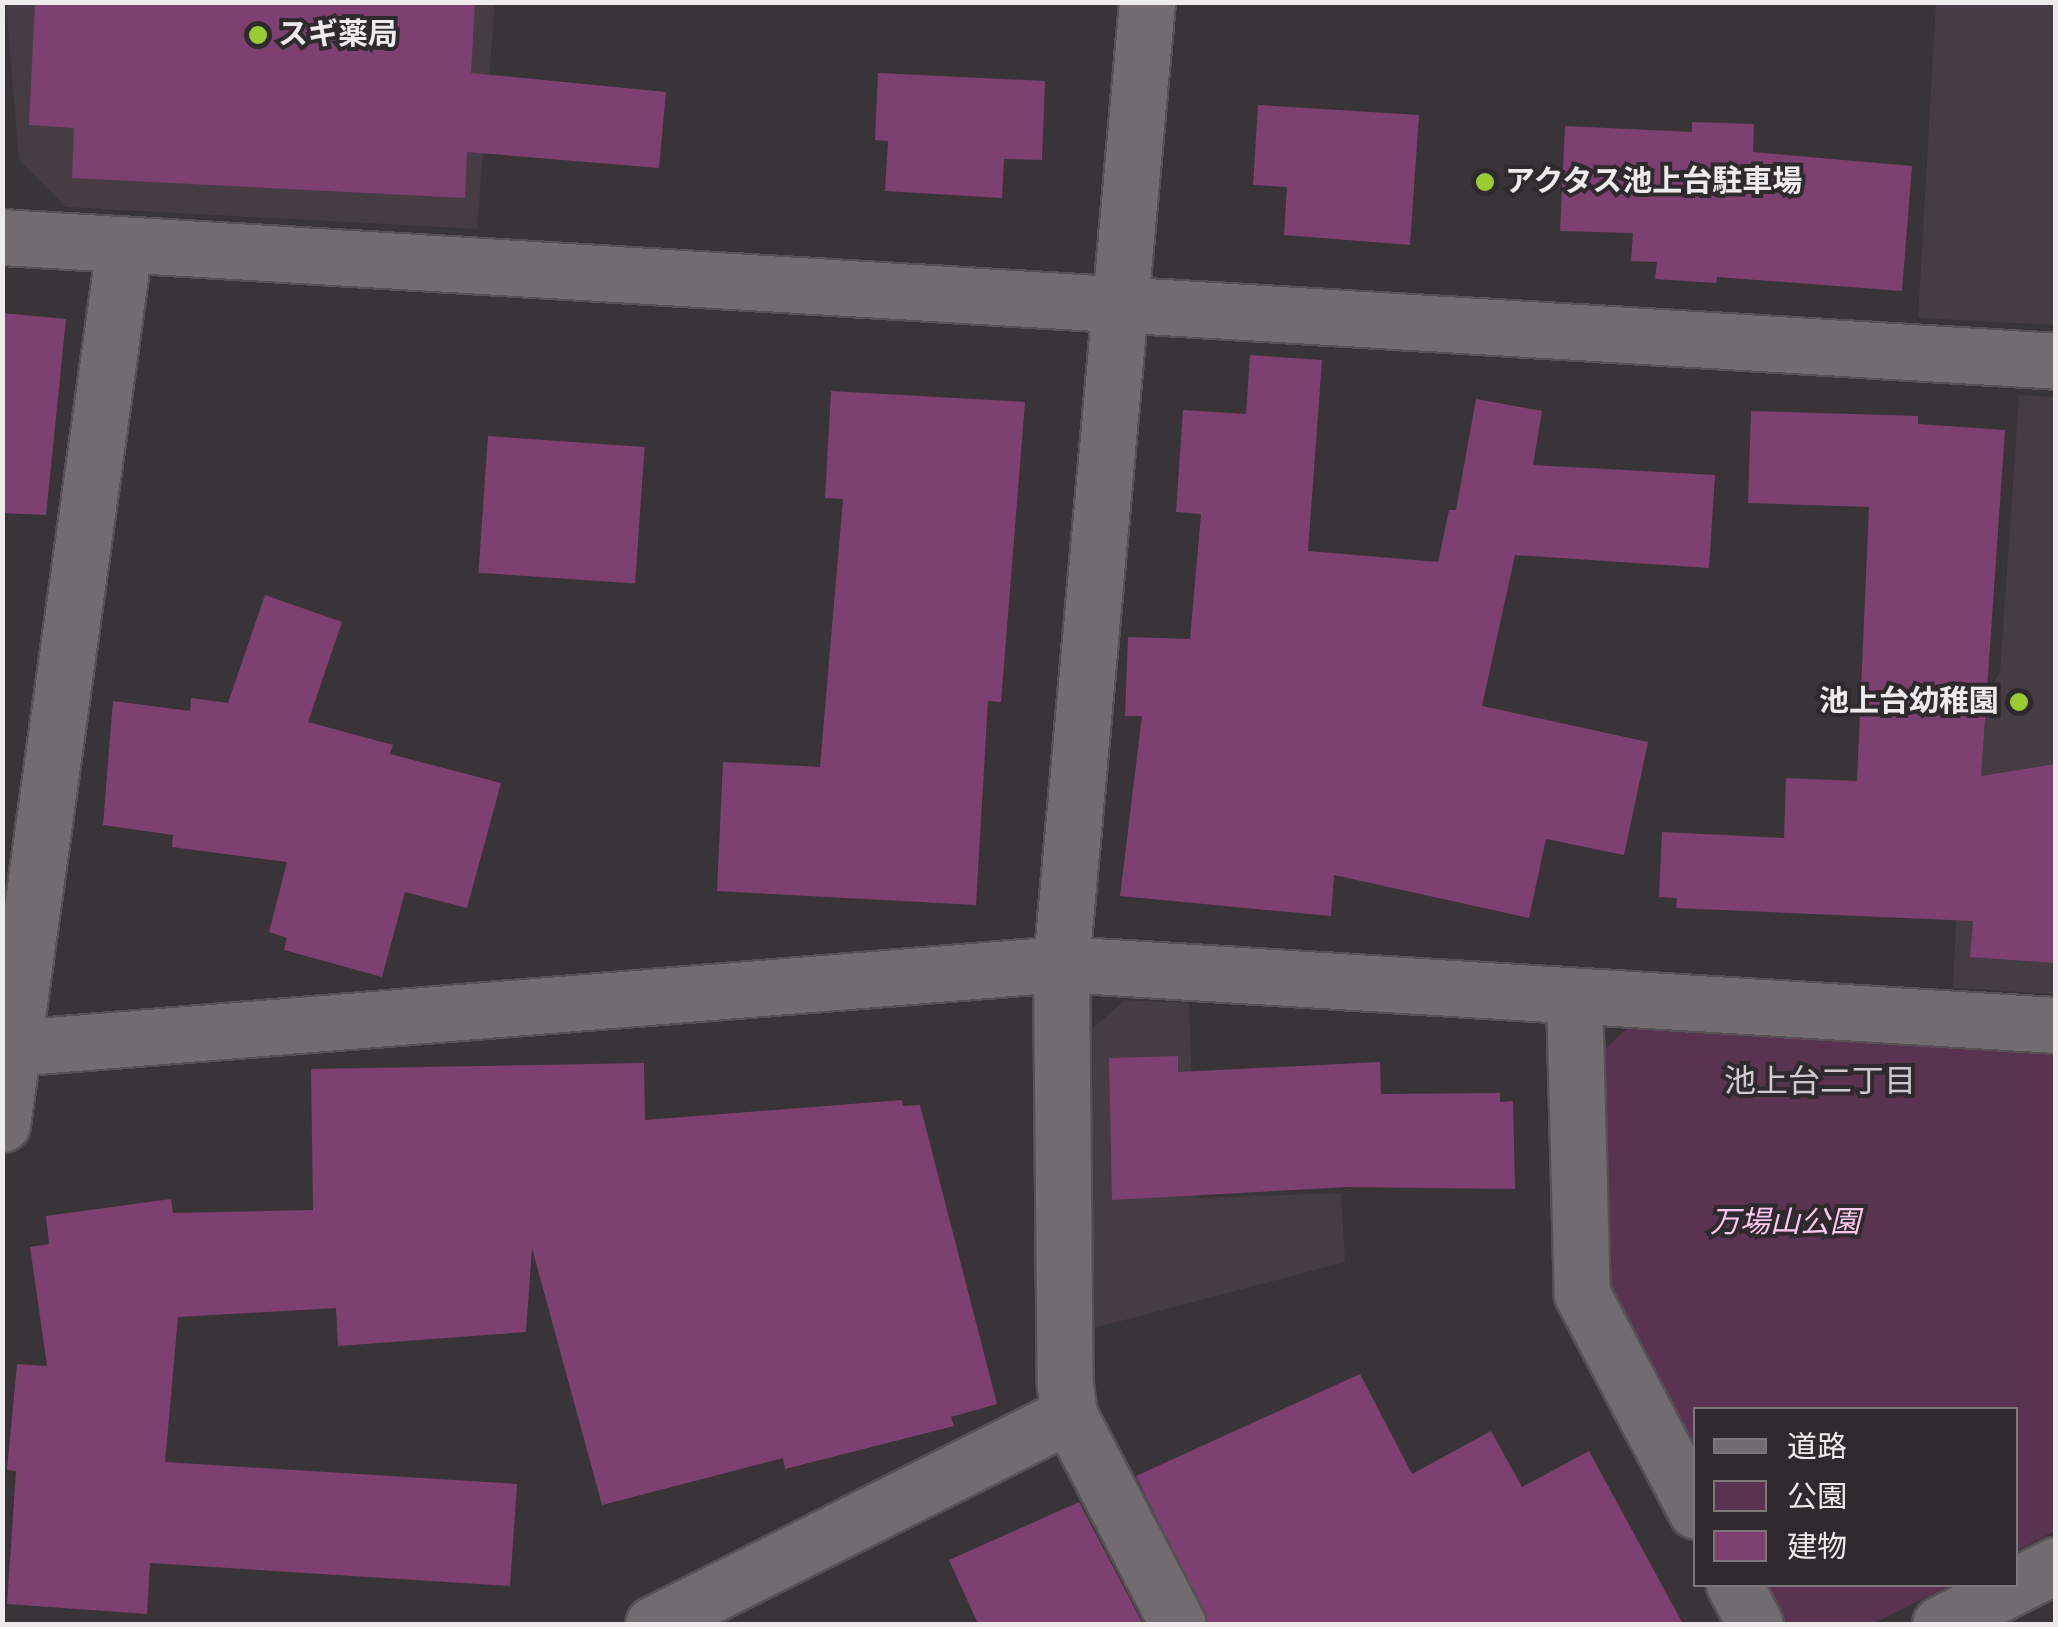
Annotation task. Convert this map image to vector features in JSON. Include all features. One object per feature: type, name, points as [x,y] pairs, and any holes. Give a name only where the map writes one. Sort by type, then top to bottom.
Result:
[{"type":"street","points":[[1147,2],[1061,964],[1069,1415],[1178,1624]]},
{"type":"street","points":[[2,237],[2056,362]]},
{"type":"street","points":[[2,1124],[124,246]]},
{"type":"street","points":[[12,1048],[1061,964],[2056,1025]]},
{"type":"street","points":[[1574,996],[1582,1294],[1693,1505]]},
{"type":"street","points":[[654,1624],[1069,1415]]},
{"type":"street","points":[[2018,1584],[2056,1565]]},
{"type":"street","points":[[1736,1587],[1755,1624]]},
{"type":"street","points":[[1940,1624],[2013,1587]]},
{"type":"shaded area","points":[[6,3],[495,3],[477,229],[66,207],[19,160]]},
{"type":"shaded area","points":[[1936,3],[2055,3],[2055,325],[1918,318]]},
{"type":"shaded area","name":"池上台幼稚園","points":[[2019,395],[2055,397],[2055,994],[1953,988],[1965,731],[2000,672]]},
{"type":"shaded area","points":[[1125,1000],[1189,1003],[1196,1198],[1341,1193],[1345,1262],[1094,1328],[1092,1029]]},
{"type":"green space","name":"万場山公園","points":[[1628,1028],[2055,1054],[2055,1531],[2018,1550],[2018,1407],[1693,1407],[1693,1473],[1602,1295],[1594,1059]]},
{"type":"green space","points":[[1752,1587],[1947,1587],[1872,1624],[1772,1624]]},
{"type":"building","points":[[35,2],[475,2],[471,73],[666,92],[659,168],[467,152],[465,198],[72,178],[74,128],[29,125]]},
{"type":"building","points":[[878,73],[1045,81],[1042,160],[1004,159],[1002,198],[885,191],[888,141],[875,140]]},
{"type":"building","points":[[1258,105],[1419,115],[1410,245],[1284,235],[1287,187],[1253,185]]},
{"type":"building","points":[[1692,122],[1754,124],[1753,152],[1912,166],[1902,291],[1717,277],[1716,283],[1655,279],[1657,262],[1631,261],[1633,233],[1560,231],[1565,126],[1692,132]]},
{"type":"building","points":[[2,313],[66,319],[46,515],[2,513]]},
{"type":"building","points":[[1250,355],[1322,360],[1308,551],[1438,562],[1449,510],[1456,510],[1476,399],[1542,411],[1533,465],[1715,475],[1709,568],[1515,555],[1482,706],[1648,742],[1624,855],[1546,839],[1529,918],[1334,875],[1331,916],[1120,896],[1142,716],[1125,716],[1128,637],[1190,639],[1201,514],[1176,512],[1183,410],[1246,414]]},
{"type":"building","points":[[831,391],[1025,402],[1001,702],[988,701],[976,905],[717,891],[723,762],[820,767],[843,499],[825,498]]},
{"type":"building","points":[[1751,411],[1918,416],[1918,424],[2005,430],[1981,776],[2056,764],[2056,963],[1970,957],[1973,921],[1676,908],[1677,898],[1659,897],[1662,832],[1784,838],[1786,778],[1857,781],[1869,507],[1748,503]]},
{"type":"building","points":[[488,436],[645,447],[635,584],[478,573]]},
{"type":"building","points":[[265,595],[342,622],[308,722],[393,745],[390,754],[501,783],[467,908],[405,892],[382,977],[284,950],[287,938],[269,932],[287,862],[172,847],[173,835],[103,825],[113,701],[190,711],[191,698],[228,703]]},
{"type":"building","points":[[1178,1056],[1178,1072],[1380,1062],[1381,1094],[1500,1093],[1500,1102],[1513,1101],[1515,1189],[1347,1187],[1112,1200],[1109,1058]]},
{"type":"building","points":[[644,1063],[645,1120],[902,1100],[903,1106],[920,1105],[997,1404],[951,1417],[954,1426],[785,1469],[783,1458],[602,1505],[532,1248],[526,1332],[338,1346],[336,1308],[178,1317],[165,1462],[517,1484],[510,1586],[150,1563],[147,1614],[7,1604],[16,1471],[7,1470],[17,1364],[47,1366],[30,1247],[49,1244],[46,1216],[171,1199],[173,1213],[313,1210],[311,1069]]},
{"type":"building","points":[[1360,1374],[1412,1474],[1491,1431],[1522,1487],[1589,1451],[1683,1624],[1209,1624],[1136,1476]]},
{"type":"building","points":[[1079,1502],[1143,1624],[978,1624],[949,1560]]},
{"type":"place","name":"スギ薬局","points":[[258,35]]},
{"type":"place","name":"アクタス池上台駐車場","points":[[1485,182]]},
{"type":"place","name":"池上台幼稚園","points":[[2019,702]]},
{"type":"district","name":"池上台二丁目","points":[[1820,1083]]}]
